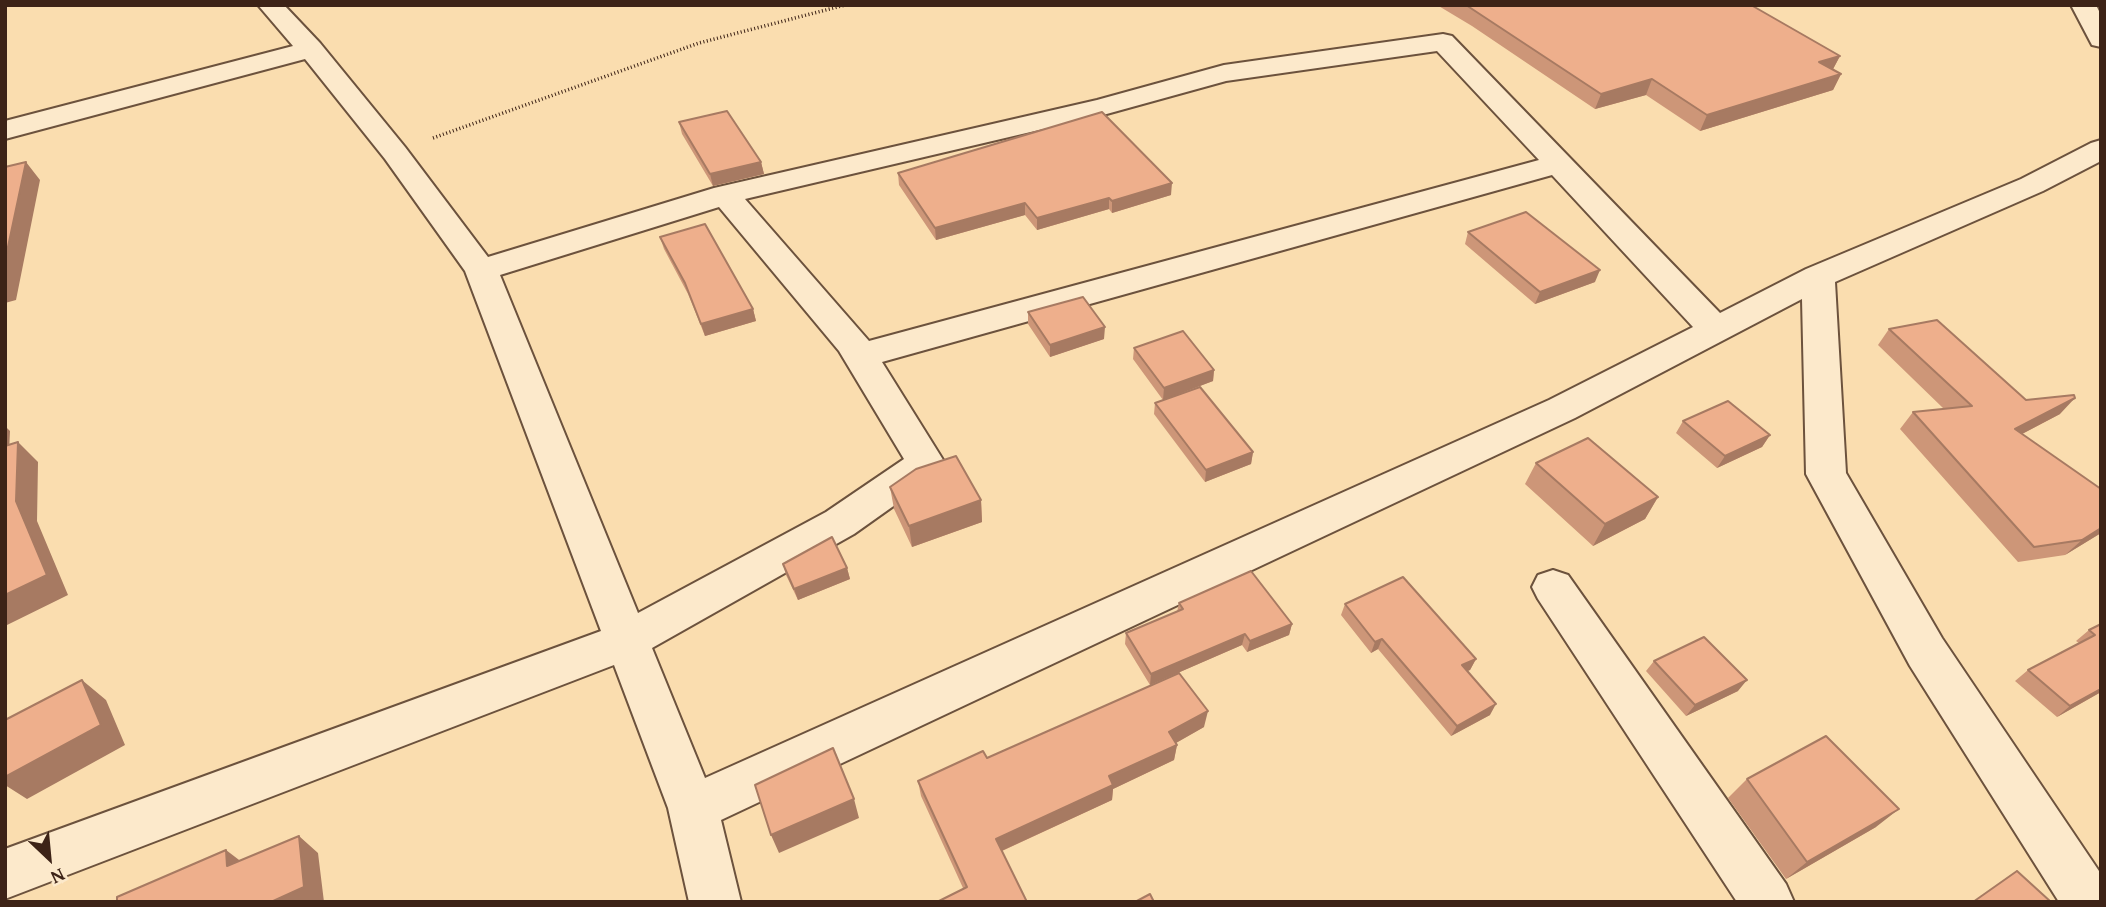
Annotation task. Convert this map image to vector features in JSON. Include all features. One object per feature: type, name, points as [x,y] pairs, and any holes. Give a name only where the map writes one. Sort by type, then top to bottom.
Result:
[{"type":"street","points":[[270,5],[311,49],[395,153],[481,270],[693,808],[715,902]]},
{"type":"street","points":[[2082,5],[2101,39]]},
{"type":"street","points":[[481,270],[725,195],[1103,107],[1224,73],[1443,42],[1716,330]]},
{"type":"street","points":[[5,130],[311,49]]},
{"type":"street","points":[[693,808],[1562,409],[1818,277],[2032,186],[2101,149]]},
{"type":"street","points":[[859,356],[1559,164]]},
{"type":"street","points":[[5,874],[628,640],[840,523],[926,463],[852,343],[725,195]]},
{"type":"street","points":[[1818,277],[1826,474],[1926,652],[2089,902]]},
{"type":"street","points":[[1553,587],[1768,902]]},
{"type":"path","points":[[395,153],[500,112],[699,43],[845,5]]},
{"type":"building","points":[[1466,5],[1751,5],[1840,56],[1819,62],[1841,74],[1707,115],[1652,79],[1601,94]]},
{"type":"building","points":[[727,111],[761,162],[710,174],[679,122]]},
{"type":"building","points":[[1102,112],[1172,183],[1112,201],[1109,198],[1037,218],[1025,203],[935,228],[898,173]]},
{"type":"building","points":[[26,162],[5,261],[5,167]]},
{"type":"building","points":[[1526,212],[1600,270],[1540,292],[1468,232]]},
{"type":"building","points":[[705,224],[753,309],[701,324],[685,283],[660,237]]},
{"type":"building","points":[[1083,297],[1105,327],[1050,345],[1028,312]]},
{"type":"building","points":[[1937,320],[2026,400],[2074,395],[2075,398],[2015,429],[2101,489],[2101,528],[2082,540],[2034,547],[1913,412],[1972,406],[1889,329]]},
{"type":"building","points":[[1183,331],[1214,370],[1164,388],[1134,348]]},
{"type":"building","points":[[1200,387],[1253,452],[1206,470],[1155,403]]},
{"type":"building","points":[[1728,401],[1770,435],[1725,456],[1683,421]]},
{"type":"building","points":[[1588,438],[1658,497],[1605,524],[1536,463]]},
{"type":"building","points":[[18,442],[16,501],[47,575],[5,595],[5,446]]},
{"type":"building","points":[[956,456],[981,500],[909,526],[890,487],[916,469]]},
{"type":"building","points":[[832,537],[847,568],[794,589],[783,564]]},
{"type":"building","points":[[1251,571],[1292,624],[1250,641],[1245,634],[1151,674],[1126,633],[1183,609],[1179,603]]},
{"type":"building","points":[[1403,577],[1476,659],[1462,665],[1496,704],[1457,726],[1382,639],[1375,642],[1345,604]]},
{"type":"building","points":[[2101,624],[2101,689],[2070,706],[2028,670],[2095,635],[2089,630]]},
{"type":"building","points":[[1704,637],[1747,680],[1695,705],[1654,661]]},
{"type":"building","points":[[1179,673],[1208,711],[1169,732],[1177,745],[1109,776],[1113,785],[996,839],[1027,902],[937,902],[967,887],[918,781],[983,751],[987,758]]},
{"type":"building","points":[[82,680],[101,725],[5,777],[5,720]]},
{"type":"building","points":[[1826,736],[1899,809],[1807,862],[1747,779]]},
{"type":"building","points":[[833,748],[854,799],[771,835],[755,785]]},
{"type":"building","points":[[299,836],[304,887],[271,902],[117,902],[117,897],[226,850],[227,866]]},
{"type":"building","points":[[2017,871],[2051,902],[1973,902]]},
{"type":"building","points":[[1150,894],[1154,902],[1135,902]]}]
